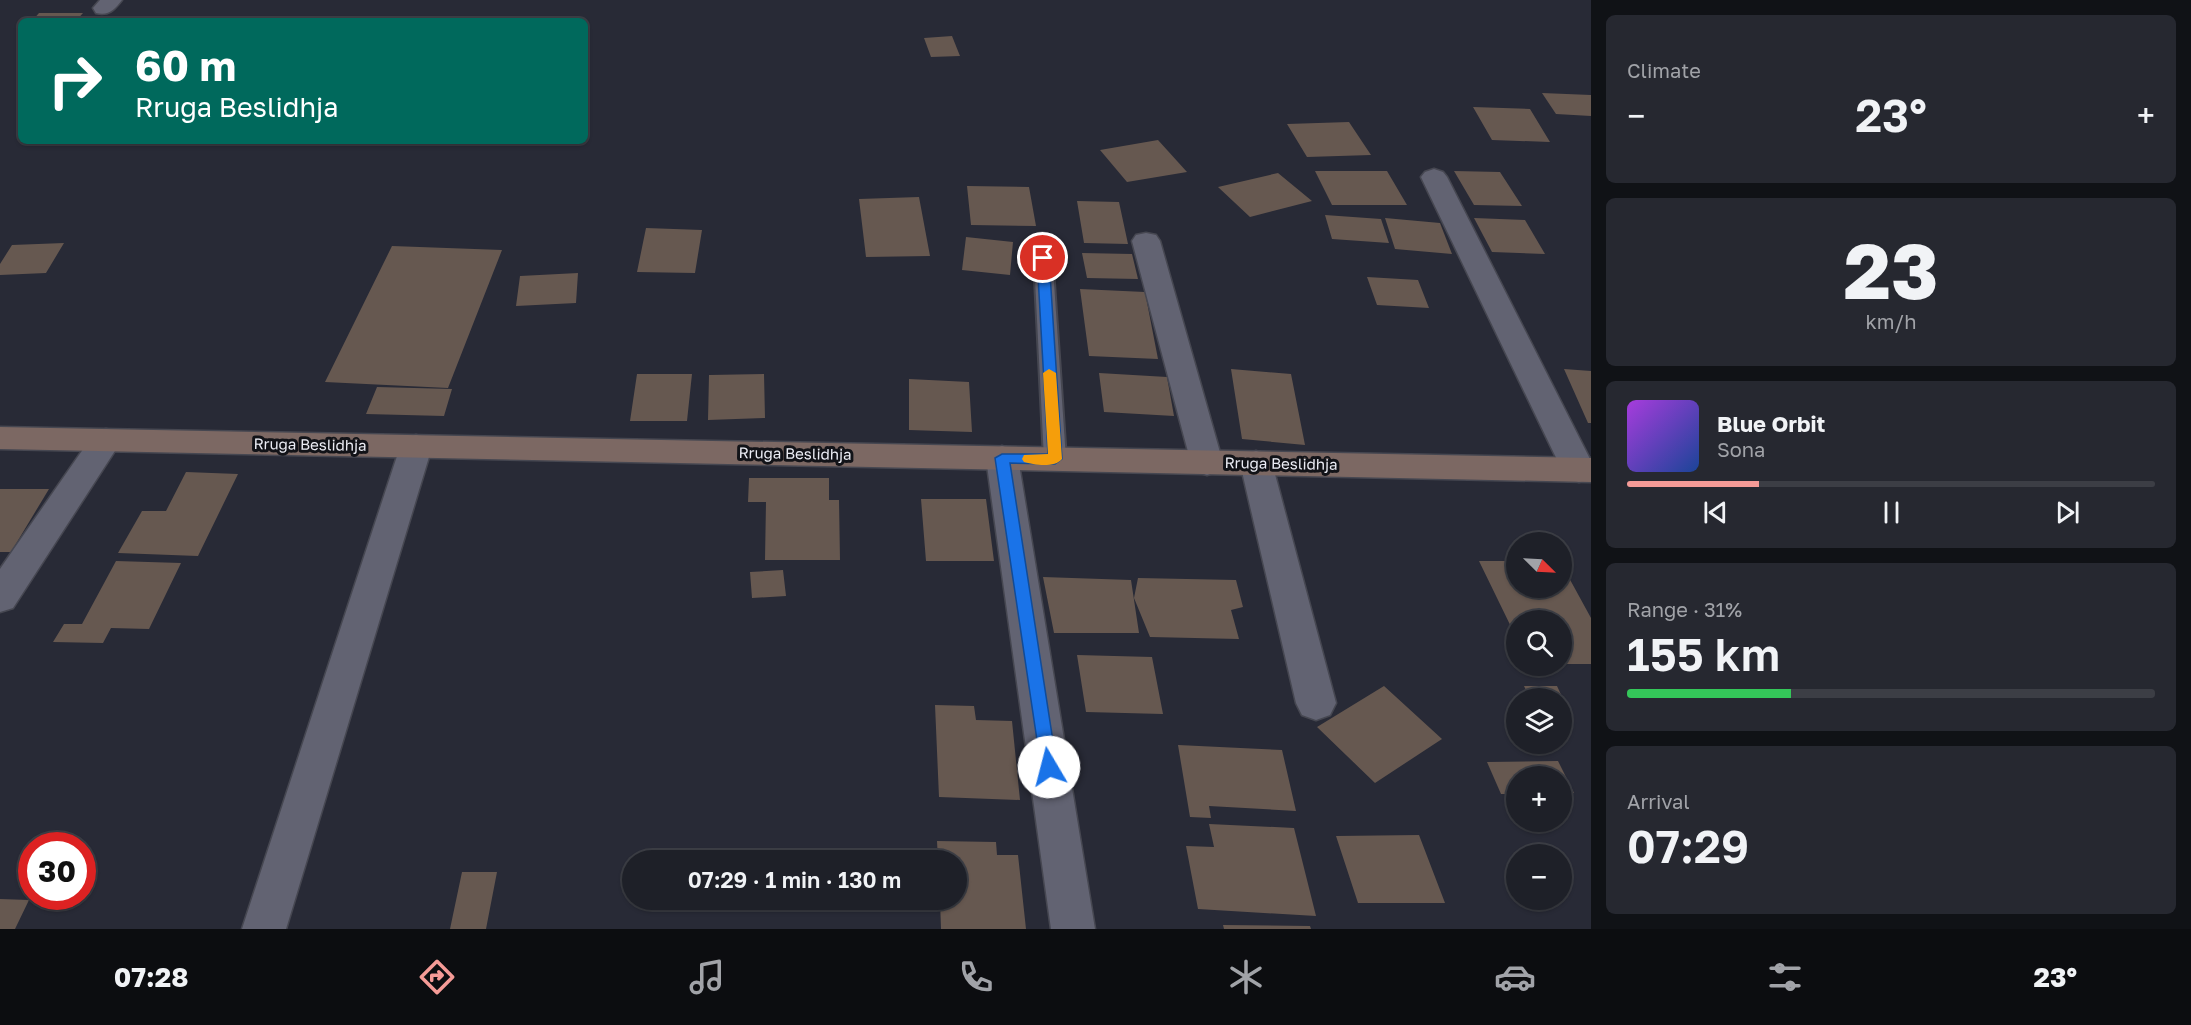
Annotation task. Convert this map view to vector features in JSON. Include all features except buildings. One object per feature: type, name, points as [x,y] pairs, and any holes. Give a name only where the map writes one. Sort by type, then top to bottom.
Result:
[{"type":"main road","name":"Rruga Beslidhja","points":[[0,438],[1585,470]]},
{"type":"street","points":[[1434,177],[1585,470]]},
{"type":"street","points":[[1146,240],[1207,462]]},
{"type":"street","points":[[0,598],[106,440]]},
{"type":"street","points":[[264,929],[416,447]]},
{"type":"street","points":[[1002,458],[1074,929]]},
{"type":"street","points":[[1256,463],[1316,703]]},
{"type":"lane","points":[[1042,239],[1055,459]]},
{"type":"slow traffic","points":[[1029,459],[1055,459],[1049,373]]},
{"type":"route","points":[[1043,258],[1055,459],[1002,458],[1049,767]]}]
